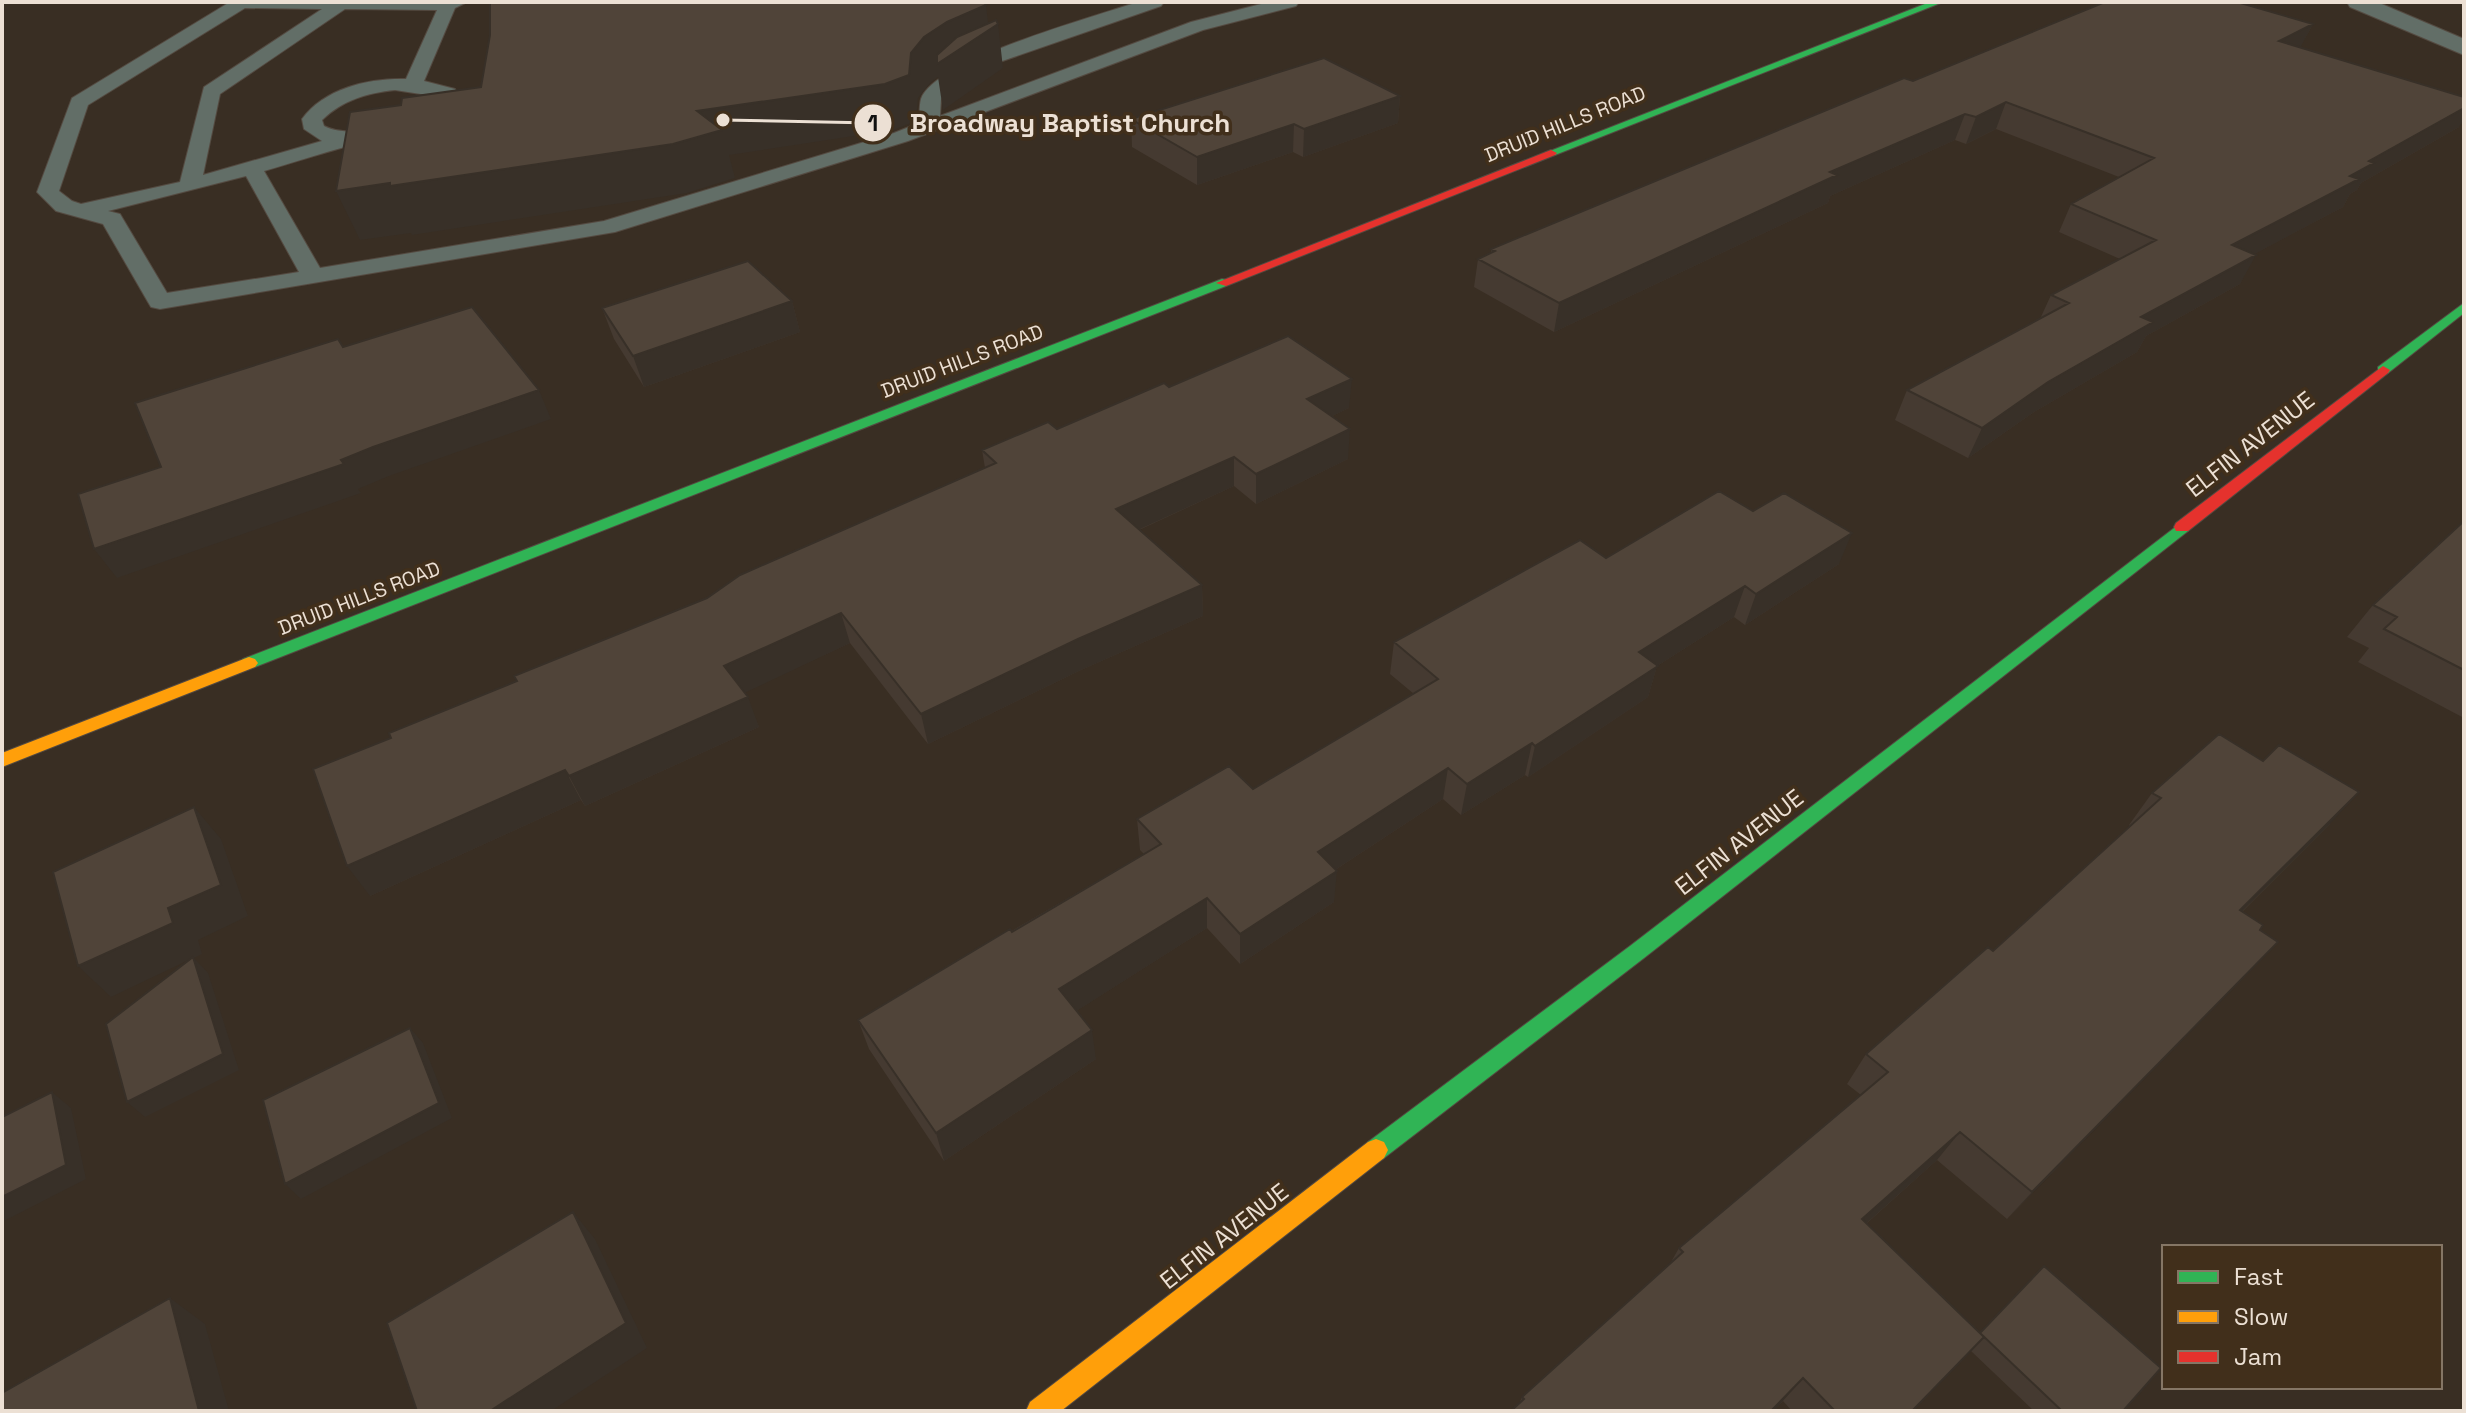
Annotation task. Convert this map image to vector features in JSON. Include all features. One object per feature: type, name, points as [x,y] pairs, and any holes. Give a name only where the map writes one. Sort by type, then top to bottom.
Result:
[{"type":"street","name":"DRUID HILLS ROAD","points":[[2,760],[1938,2]]},
{"type":"street","points":[[2358,2],[2464,48]]},
{"type":"street","name":"ELFIN AVENUE","points":[[1039,1411],[1258,1239],[1637,952],[2464,307]]},
{"type":"lane","points":[[929,126],[931,98],[954,75],[981,62],[1155,2]]},
{"type":"lane","points":[[413,84],[453,4],[241,3],[79,102],[48,192],[64,206],[112,219],[160,302],[607,227],[929,126],[1197,26],[1290,2]]},
{"type":"lane","points":[[190,186],[211,91],[341,4]]},
{"type":"lane","points":[[1182,10],[1197,26]]},
{"type":"lane","points":[[82,211],[190,186],[350,139],[405,131],[429,123],[445,112],[452,102],[448,93],[434,87],[413,84],[387,86],[337,99],[320,109],[312,119],[314,129],[328,136],[350,139]]},
{"type":"lane","points":[[252,168],[313,276]]},
{"type":"building","points":[[490,2],[984,2],[986,5],[947,22],[924,37],[911,53],[909,75],[885,84],[697,111],[722,130],[673,144],[390,186],[390,183],[336,191],[350,112],[401,105],[402,98],[481,87],[490,35]]},
{"type":"building","points":[[2105,2],[2237,2],[2313,24],[2279,41],[2464,97],[2464,108],[2369,161],[2374,163],[2350,176],[2359,179],[2232,245],[2256,255],[2141,317],[2153,322],[2048,382],[1982,428],[1907,390],[2069,303],[2051,295],[2156,240],[2071,204],[2154,158],[2006,102],[1976,117],[1965,114],[1830,172],[1837,175],[1559,303],[1478,259],[1495,251],[1491,249],[1904,78],[1913,81]]},
{"type":"building","points":[[996,20],[998,24],[937,64],[937,55],[957,37]]},
{"type":"building","points":[[1324,58],[1400,96],[1304,129],[1294,124],[1197,157],[1131,119]]},
{"type":"building","points":[[748,261],[792,301],[633,356],[602,308]]},
{"type":"building","points":[[472,307],[539,390],[373,447],[341,460],[344,464],[94,549],[78,494],[161,467],[135,403],[338,339],[343,347]]},
{"type":"building","points":[[1288,336],[1352,379],[1307,399],[1350,429],[1256,474],[1234,457],[1116,509],[1202,585],[1078,639],[921,714],[841,613],[724,666],[748,697],[569,776],[565,770],[347,866],[313,769],[391,738],[389,733],[517,681],[514,676],[707,598],[740,575],[996,463],[982,450],[1048,422],[1057,429],[1164,383],[1169,387]]},
{"type":"building","points":[[1719,491],[1753,511],[1784,493],[1852,533],[1756,594],[1745,586],[1639,652],[1658,666],[1535,746],[1532,743],[1467,784],[1448,768],[1318,852],[1337,871],[1240,934],[1207,898],[1059,989],[1092,1030],[936,1133],[858,1020],[1161,844],[1137,819],[1229,766],[1253,789],[1438,679],[1394,642],[1580,540],[1606,558]]},
{"type":"building","points":[[2464,521],[2464,670],[2384,629],[2397,617],[2373,605]]},
{"type":"building","points":[[2219,734],[2263,761],[2279,745],[2359,792],[2240,910],[2263,925],[2260,930],[2278,942],[2032,1192],[1960,1132],[1862,1219],[1984,1337],[1912,1411],[1835,1411],[1803,1378],[1771,1411],[1511,1411],[1524,1399],[1522,1397],[1683,1252],[1679,1248],[1888,1072],[1866,1054],[1988,947],[1993,951],[2161,798],[2152,793]]},
{"type":"building","points":[[194,807],[221,885],[168,908],[173,923],[78,966],[53,872]]},
{"type":"building","points":[[193,957],[223,1054],[127,1102],[106,1024]]},
{"type":"building","points":[[410,1028],[439,1103],[285,1184],[263,1100]]},
{"type":"building","points":[[52,1092],[66,1165],[2,1197],[2,1117]]},
{"type":"building","points":[[573,1212],[626,1323],[490,1411],[417,1411],[387,1323]]},
{"type":"building","points":[[2044,1266],[2161,1368],[2123,1411],[2062,1411],[1980,1333]]},
{"type":"building","points":[[170,1298],[199,1411],[2,1411],[2,1393]]},
{"type":"traffic: fast","points":[[1551,153],[1938,2]]},
{"type":"traffic: fast","points":[[249,663],[1222,283]]},
{"type":"traffic: fast","points":[[2383,370],[2464,307]]},
{"type":"traffic: fast","points":[[1376,1150],[1637,952],[2182,527]]},
{"type":"traffic: slow","points":[[2,760],[249,663]]},
{"type":"traffic: slow","points":[[1039,1411],[1376,1150]]},
{"type":"traffic: jam","points":[[1222,283],[1551,153]]},
{"type":"traffic: jam","points":[[2182,527],[2383,370]]},
{"type":"place","name":"Broadway Baptist Church","points":[[723,120]]}]
